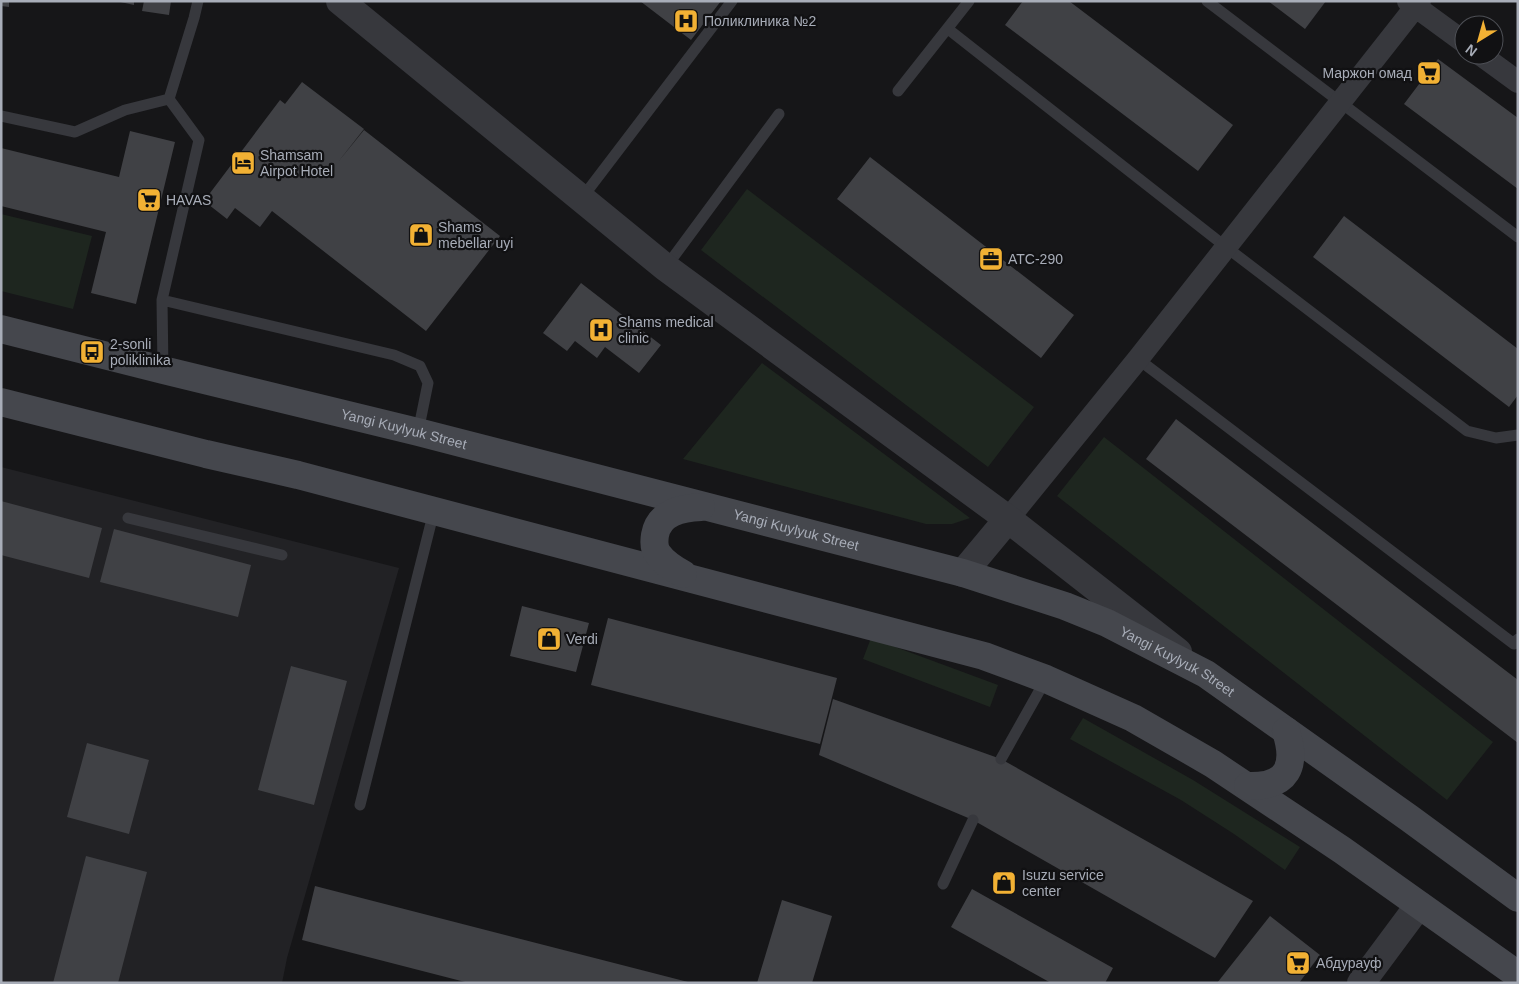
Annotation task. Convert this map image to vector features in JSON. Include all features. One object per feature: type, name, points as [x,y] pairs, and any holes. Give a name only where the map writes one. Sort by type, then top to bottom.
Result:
[{"type":"main road","name":"Yangi Kuylyuk Street","points":[[1,329],[418,432],[710,507],[963,573],[1066,606],[1107,623],[1206,674],[1518,898]]},
{"type":"main road","points":[[1,402],[206,454],[298,475],[984,656],[1046,679],[1133,718],[1175,741],[1248,786],[1518,975]]},
{"type":"main road","points":[[689,578],[670,566],[656,553],[654,541],[656,528],[667,515],[685,508],[710,507]]},
{"type":"main road","points":[[1248,786],[1270,784],[1288,772],[1291,763],[1291,752],[1286,731]]},
{"type":"street","points":[[340,1],[666,267],[1008,519],[1206,674]]},
{"type":"street","points":[[963,573],[1138,359],[1340,103],[1415,3],[1454,34]]},
{"type":"street","points":[[1495,65],[1518,82]]},
{"type":"street","points":[[1361,983],[1420,905]]},
{"type":"lane","points":[[169,99],[198,1]]},
{"type":"lane","points":[[582,198],[732,1]]},
{"type":"lane","points":[[898,91],[969,1]]},
{"type":"lane","points":[[1206,1],[1518,238]]},
{"type":"lane","points":[[948,29],[1226,247],[1467,432],[1496,438],[1518,435]]},
{"type":"lane","points":[[1,116],[75,132],[125,110],[169,99]]},
{"type":"lane","points":[[163,370],[162,300],[199,140],[169,99]]},
{"type":"lane","points":[[666,267],[779,114]]},
{"type":"lane","points":[[162,300],[394,355],[420,366],[428,383],[418,432]]},
{"type":"lane","points":[[1138,359],[1514,644],[1518,639]]},
{"type":"lane","points":[[360,805],[434,511]]},
{"type":"lane","points":[[128,518],[282,555]]},
{"type":"lane","points":[[1002,759],[1046,679]]},
{"type":"lane","points":[[943,884],[973,820]]},
{"type":"shaded area","points":[[747,189],[1034,407],[988,467],[701,250]]},
{"type":"shaded area","points":[[1,214],[92,236],[73,309],[1,291]]},
{"type":"shaded area","points":[[762,363],[970,518],[952,524],[926,524],[683,459]]},
{"type":"shaded area","points":[[1104,437],[1493,742],[1447,800],[1057,496]]},
{"type":"shaded area","points":[[1,467],[399,568],[287,958],[282,983],[1,983]]},
{"type":"shaded area","points":[[871,638],[998,685],[990,707],[863,659]]},
{"type":"shaded area","points":[[1083,718],[1193,780],[1300,847],[1285,870],[1181,800],[1070,739]]},
{"type":"building","points":[[1,1],[9,1],[9,7],[1,6]]},
{"type":"building","points":[[116,1],[134,1],[134,5]]},
{"type":"building","points":[[144,1],[171,1],[169,15],[142,11]]},
{"type":"building","name":"Поликлиника №2","points":[[640,1],[721,1],[691,40]]},
{"type":"building","points":[[1023,1],[1069,1],[1233,125],[1198,171],[1005,25]]},
{"type":"building","points":[[1268,1],[1326,1],[1305,29]]},
{"type":"building","points":[[1438,59],[1518,118],[1518,189],[1404,104]]},
{"type":"building","points":[[302,82],[364,129],[338,162],[364,130],[500,236],[426,331],[272,211],[260,227],[235,208],[227,219],[204,201],[280,100],[285,104]]},
{"type":"building","points":[[130,131],[175,142],[136,304],[91,293],[106,232],[1,206],[1,148],[119,177]]},
{"type":"building","points":[[870,157],[1074,315],[1041,358],[837,199]]},
{"type":"building","points":[[1344,216],[1518,349],[1518,395],[1509,407],[1313,257]]},
{"type":"building","points":[[581,283],[661,345],[639,373],[605,347],[597,358],[575,341],[567,351],[543,333]]},
{"type":"building","points":[[1176,419],[1518,680],[1518,743],[1146,459]]},
{"type":"building","points":[[1,501],[102,528],[89,578],[1,555]]},
{"type":"building","points":[[114,529],[251,565],[238,617],[100,582]]},
{"type":"building","name":"Verdi","points":[[522,606],[589,623],[576,672],[510,656]]},
{"type":"building","points":[[608,618],[837,678],[820,744],[591,685]]},
{"type":"building","points":[[291,666],[347,681],[314,805],[258,790]]},
{"type":"building","points":[[833,699],[1001,759],[1253,901],[1215,958],[973,820],[819,755]]},
{"type":"building","points":[[87,743],[149,760],[129,834],[67,817]]},
{"type":"building","points":[[86,856],[147,872],[118,983],[53,983]]},
{"type":"building","points":[[315,886],[688,983],[469,983],[302,940]]},
{"type":"building","points":[[972,889],[1113,968],[1105,983],[1051,983],[951,927]]},
{"type":"building","points":[[782,900],[832,916],[812,983],[757,983]]},
{"type":"building","points":[[1270,916],[1320,955],[1299,983],[1217,983]]},
{"type":"place","name":"Поликлиника №2","points":[[686,21]]},
{"type":"place","name":"Маржон омад","points":[[1429,73]]},
{"type":"place","name":"Shamsam Airpot Hotel","points":[[243,163]]},
{"type":"place","name":"HAVAS","points":[[149,200]]},
{"type":"place","name":"Shams mebellar uyi","points":[[421,235]]},
{"type":"place","name":"ATC-290","points":[[991,259]]},
{"type":"place","name":"Shams medical clinic","points":[[601,330]]},
{"type":"place","name":"2-sonli poliklinika","points":[[92,352]]},
{"type":"place","name":"Verdi","points":[[549,639]]},
{"type":"place","name":"Isuzu service center","points":[[1004,883]]},
{"type":"place","name":"Абдурауф","points":[[1298,963]]}]
